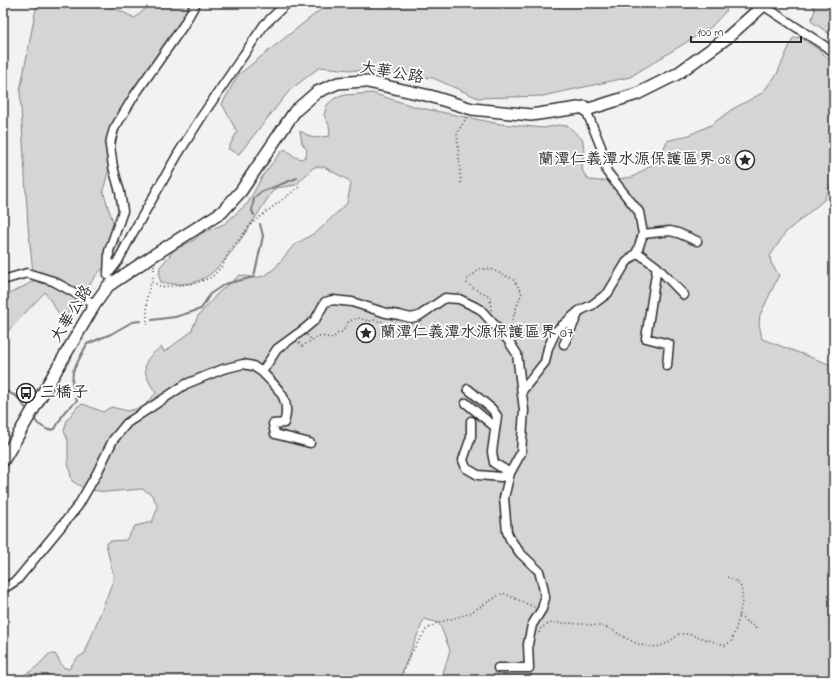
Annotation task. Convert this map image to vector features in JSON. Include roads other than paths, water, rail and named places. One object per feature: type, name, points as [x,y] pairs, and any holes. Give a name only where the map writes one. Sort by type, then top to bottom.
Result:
[{"type":"main road","name":"大華公路","points":[[3,461],[95,304],[108,286],[222,212],[241,191],[294,111],[317,92],[338,83],[363,81],[430,96],[472,108],[531,115],[585,107],[586,110],[637,94],[677,74],[728,37],[765,4]]},
{"type":"street","points":[[108,286],[110,251],[123,211],[120,192],[113,168],[110,146],[114,129],[134,96],[183,26],[196,3]]},
{"type":"street","points":[[108,274],[118,261],[178,154],[202,116],[264,25],[286,3]]},
{"type":"street","points":[[765,4],[834,52]]},
{"type":"street","points":[[522,391],[545,362],[548,348],[556,331],[608,293],[626,264],[637,252],[643,234],[639,212],[607,172],[601,147],[586,110]]},
{"type":"street","points":[[643,234],[670,231],[678,232],[697,241]]},
{"type":"street","points":[[637,252],[657,267],[684,295]]},
{"type":"street","points":[[657,267],[646,338],[670,344],[667,366]]},
{"type":"street","points":[[3,280],[27,274],[53,281],[95,304]]},
{"type":"street","points":[[262,372],[277,349],[315,320],[325,302],[333,300],[352,302],[386,313],[411,318],[419,316],[445,298],[459,299],[480,309],[508,340],[517,354],[524,410],[521,453],[510,473],[504,498],[507,532],[520,553],[539,571],[545,598],[542,609],[532,625],[528,644],[529,668],[498,668]]},
{"type":"street","points":[[564,344],[580,312]]},
{"type":"street","points":[[3,589],[17,580],[78,506],[97,473],[113,440],[127,423],[186,384],[223,368],[243,364],[253,366],[262,372],[284,396],[287,412],[284,423],[273,424],[275,434],[310,443]]},
{"type":"street","points":[[468,389],[492,409],[497,416],[492,452],[494,463],[510,473]]},
{"type":"street","points":[[466,403],[495,427]]},
{"type":"street","points":[[471,421],[471,437],[463,460],[466,468],[478,475],[501,477],[510,473]]},
{"type":"waterway","points":[[254,215],[252,211],[254,198],[261,192],[297,178]]},
{"type":"waterway","points":[[152,320],[175,317],[201,309],[210,294],[225,284],[254,277],[263,236],[260,224]]},
{"type":"waterway","points":[[33,417],[38,424],[48,430],[55,429],[65,411],[77,401],[72,383],[73,371],[87,344],[111,334],[132,322],[141,321]]},
{"type":"waterway","points":[[3,390],[16,396],[28,411]]},
{"type":"place","name":"蘭潭仁義潭水源保護區界 08","points":[[745,160]]},
{"type":"place","name":"蘭潭仁義潭水源保護區界 07","points":[[366,333]]},
{"type":"place","name":"三橋子","points":[[26,393]]}]
